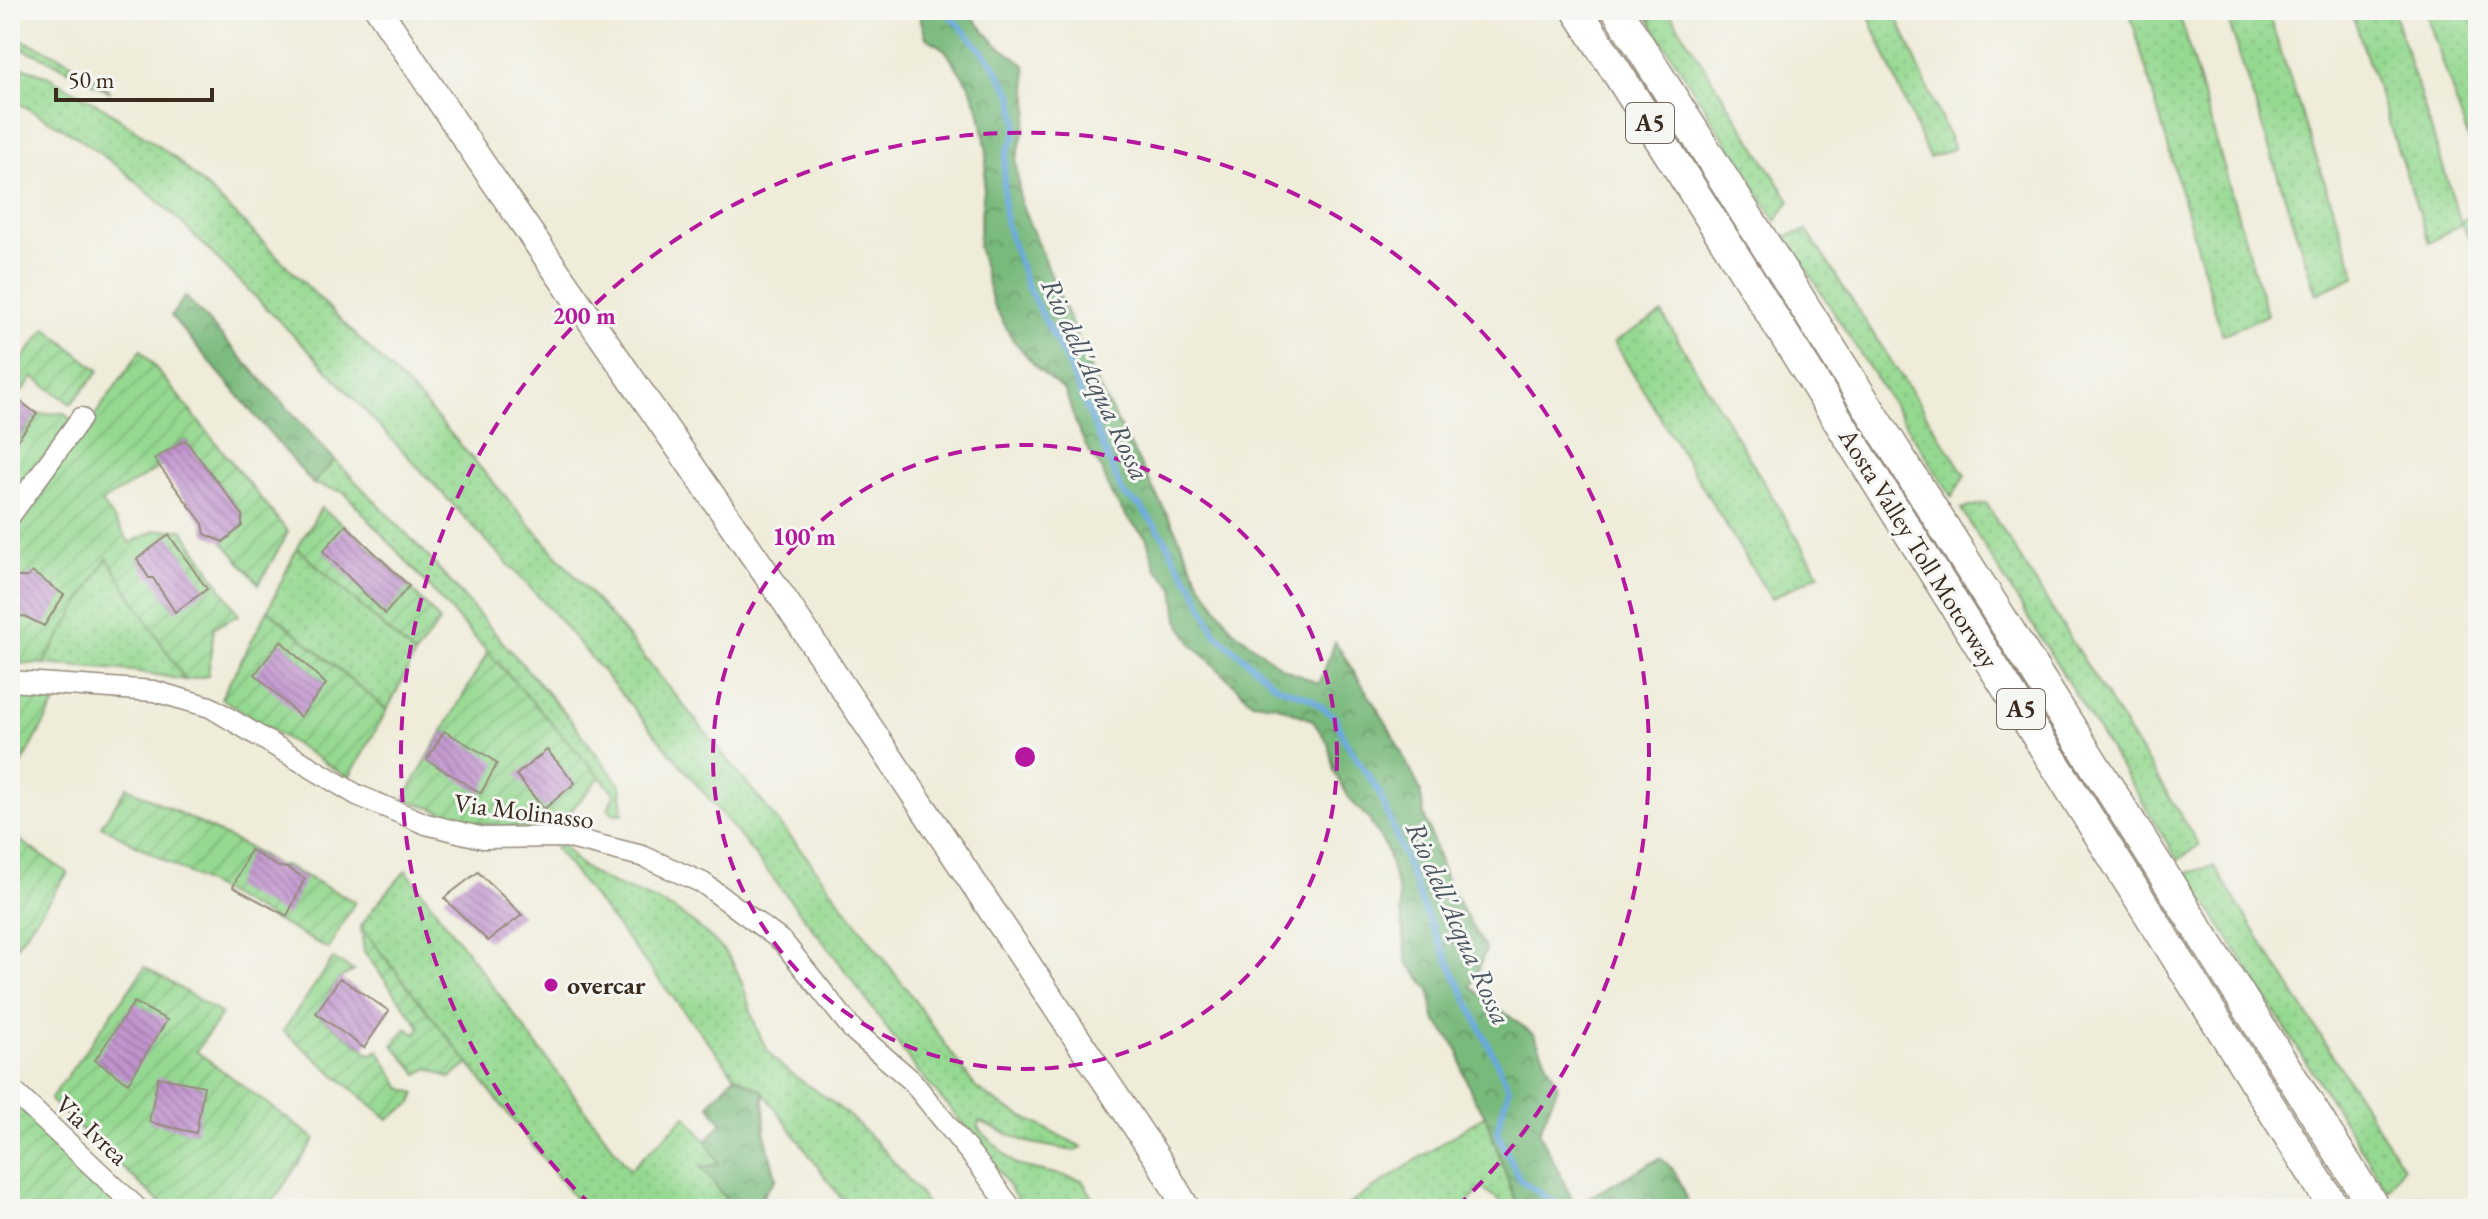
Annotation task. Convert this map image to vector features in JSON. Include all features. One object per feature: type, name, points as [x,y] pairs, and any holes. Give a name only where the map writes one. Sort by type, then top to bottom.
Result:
[{"type":"highway","name":"Aosta Valley Toll Motorway","points":[[1577,10],[2334,1208]]},
{"type":"highway","name":"Aosta Valley Toll Motorway","points":[[1617,10],[2368,1199]]},
{"type":"main road","points":[[379,10],[794,614],[1150,1148],[1187,1209]]},
{"type":"street","points":[[10,516],[81,418]]},
{"type":"street","name":"Via Molinasso","points":[[10,681],[154,691],[210,707],[357,795],[426,824],[483,838],[566,837],[642,856],[703,883],[783,942],[853,1030],[911,1080],[1012,1209]]},
{"type":"street","name":"Via Ivrea","points":[[10,1088],[138,1209]]},
{"type":"green space","points":[[916,10],[966,10],[995,43],[1025,65],[1029,111],[1016,161],[1020,201],[1095,380],[1176,531],[1199,581],[1232,629],[1282,668],[1319,684],[1335,642],[1387,724],[1420,789],[1424,815],[1447,883],[1486,950],[1471,987],[1534,1035],[1558,1086],[1539,1132],[1575,1205],[1660,1158],[1676,1174],[1690,1209],[1518,1209],[1485,1115],[1474,1099],[1463,1072],[1459,1051],[1434,1018],[1430,990],[1407,962],[1398,890],[1386,848],[1368,818],[1350,800],[1334,771],[1328,743],[1312,720],[1275,705],[1252,702],[1192,644],[1178,620],[1174,588],[1156,568],[1146,537],[1128,519],[1111,494],[1102,470],[1076,424],[1065,391],[1039,370],[1013,340],[993,304],[978,246],[987,152],[980,113],[970,87],[945,50],[926,37]]},
{"type":"green space","points":[[1643,10],[1668,10],[1790,201],[1776,221]]},
{"type":"green space","points":[[1866,10],[1894,10],[1954,149],[1929,158]]},
{"type":"green space","points":[[2129,10],[2178,10],[2267,315],[2222,335]]},
{"type":"green space","points":[[2225,10],[2267,10],[2356,276],[2316,294]]},
{"type":"green space","points":[[2351,10],[2393,10],[2461,223],[2478,207],[2478,251],[2461,224],[2429,243]]},
{"type":"green space","points":[[2425,10],[2469,10],[2478,34],[2478,167]]},
{"type":"green space","points":[[10,36],[64,59],[89,74],[111,93],[10,43]]},
{"type":"green space","points":[[10,63],[45,75],[106,109],[175,158],[422,401],[623,631],[806,856],[908,991],[976,1088],[1004,1107],[1082,1147],[1074,1151],[1026,1142],[979,1121],[978,1128],[1016,1165],[1082,1180],[1100,1209],[1024,1209],[981,1145],[916,1069],[836,958],[726,819],[552,611],[315,357],[180,221],[124,171],[76,136],[10,98]]},
{"type":"green space","points":[[1807,231],[1965,475],[1952,497],[1785,236]]},
{"type":"green space","points":[[185,296],[335,460],[313,484],[171,316]]},
{"type":"green space","points":[[1662,313],[1819,574],[1771,599],[1614,342]]},
{"type":"green space","points":[[46,328],[99,371],[71,404],[33,377],[10,407],[10,375]]},
{"type":"green space","points":[[141,350],[288,532],[259,584],[223,542],[242,526],[242,514],[185,440],[155,459],[160,467],[102,502],[130,543],[156,530],[183,530],[239,615],[214,627],[208,676],[185,680],[107,558],[43,664],[10,663],[10,536]]},
{"type":"green space","points":[[64,413],[71,420],[31,481],[16,477],[10,470],[10,450],[37,414]]},
{"type":"green space","points":[[335,460],[425,553],[570,719],[621,786],[623,814],[614,814],[608,808],[615,794],[344,492],[313,484]]},
{"type":"green space","points":[[1986,503],[2199,845],[2178,860],[1961,509]]},
{"type":"green space","points":[[321,508],[384,561],[440,621],[415,655],[297,548]]},
{"type":"green space","points":[[297,548],[415,655],[387,710],[268,610]]},
{"type":"green space","points":[[107,558],[185,680],[134,671],[43,664]]},
{"type":"green space","points":[[268,610],[387,710],[349,778],[221,698]]},
{"type":"green space","points":[[488,652],[600,777],[553,832],[473,822],[404,799]]},
{"type":"green space","points":[[10,692],[60,694],[21,766],[10,759]]},
{"type":"green space","points":[[127,787],[355,902],[328,949],[101,826]]},
{"type":"green space","points":[[10,834],[68,873],[10,955],[10,852],[13,847],[10,845]]},
{"type":"green space","points":[[564,845],[574,858],[599,877],[673,909],[716,942],[735,967],[758,1032],[775,1060],[862,1128],[898,1167],[930,1209],[849,1209],[764,1093],[765,1134],[776,1179],[768,1186],[759,1209],[583,1209],[361,927],[406,870],[630,1170],[686,1116],[706,1141],[722,1123],[709,1104],[735,1076],[555,848]]},
{"type":"green space","points":[[2214,866],[2403,1167],[2388,1191],[2187,873]]},
{"type":"green space","points":[[361,927],[469,1064],[450,1078],[429,1068],[418,1074],[393,1045],[406,1028],[416,1034],[420,1027],[364,952]]},
{"type":"green space","points":[[333,959],[354,971],[340,978],[317,1014],[372,1055],[378,1049],[401,1088],[416,1093],[412,1103],[388,1119],[283,1031]]},
{"type":"green space","points":[[145,967],[222,1014],[196,1051],[315,1139],[268,1209],[167,1209],[50,1100]]},
{"type":"green space","points":[[735,1076],[763,1091],[765,1134],[776,1179],[750,1209],[733,1209],[701,1167],[719,1164],[706,1141],[722,1123],[709,1104]]},
{"type":"green space","points":[[10,1098],[128,1209],[10,1209]]},
{"type":"green space","points":[[1485,1115],[1518,1209],[1513,1209],[1481,1188],[1463,1209],[1342,1209]]},
{"type":"green space","points":[[2421,1195],[2429,1209],[2396,1209],[2393,1203]]},
{"type":"building","points":[[16,398],[37,414],[10,450],[10,407]]},
{"type":"building","points":[[185,440],[242,514],[242,526],[223,542],[205,534],[203,524],[154,459]]},
{"type":"building","points":[[346,525],[409,586],[385,614],[323,551]]},
{"type":"building","points":[[169,535],[207,589],[175,612],[137,559]]},
{"type":"building","points":[[32,572],[64,595],[44,626],[24,616],[10,617],[10,577],[28,577]]},
{"type":"building","points":[[281,641],[326,684],[300,717],[255,674]]},
{"type":"building","points":[[444,731],[497,764],[481,793],[427,760]]},
{"type":"building","points":[[547,750],[575,783],[544,809],[516,775]]},
{"type":"building","points":[[250,850],[305,878],[287,916],[233,887]]},
{"type":"building","points":[[478,872],[522,915],[488,941],[444,898]]},
{"type":"building","points":[[340,978],[389,1011],[364,1048],[316,1013]]},
{"type":"building","points":[[134,1002],[167,1020],[128,1083],[95,1060]]},
{"type":"building","points":[[158,1077],[204,1086],[196,1133],[149,1122]]},
{"type":"waterway","name":"Rio dell'Acqua Rossa","points":[[945,10],[992,62],[1013,97],[1017,122],[1004,170],[1006,224],[1027,286],[1068,364],[1123,494],[1140,506],[1164,537],[1196,591],[1215,633],[1276,686],[1310,698],[1335,717],[1344,739],[1379,792],[1426,914],[1509,1088],[1497,1130],[1506,1152],[1521,1181],[1565,1209]]},
{"type":"place","name":"overcar","points":[[551,985]]}]
